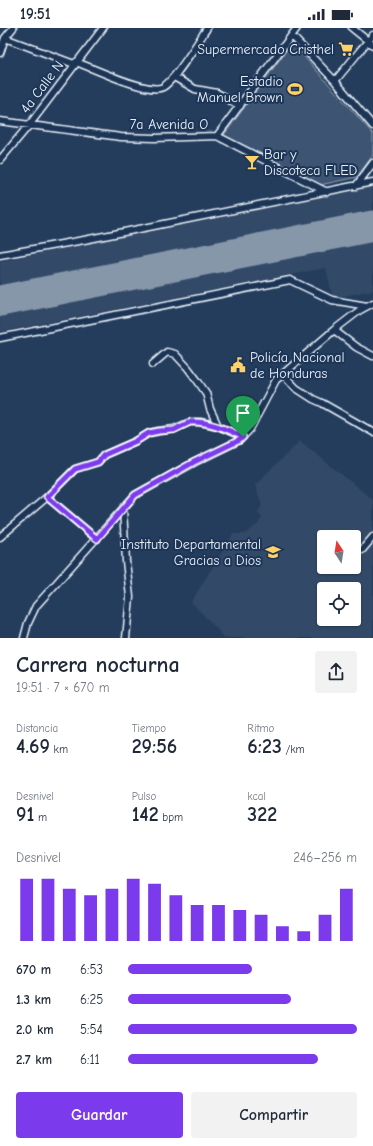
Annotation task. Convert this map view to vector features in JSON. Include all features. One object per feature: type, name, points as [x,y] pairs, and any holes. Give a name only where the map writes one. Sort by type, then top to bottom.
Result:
[{"type":"street","points":[[0,53],[5,38],[13,28]]},
{"type":"street","name":"4a Calle N","points":[[0,160],[30,124],[103,28]]},
{"type":"street","points":[[5,38],[143,88],[156,89],[163,87],[174,77],[207,28]]},
{"type":"street","points":[[217,136],[298,28]]},
{"type":"street","points":[[352,28],[370,44]]},
{"type":"street","points":[[335,81],[370,44],[373,35]]},
{"type":"street","points":[[292,36],[335,81],[373,126]]},
{"type":"street","points":[[174,77],[195,89],[217,93],[240,106]]},
{"type":"street","name":"7a Avenida O","points":[[0,121],[121,137],[154,138],[217,136],[327,192]]},
{"type":"street","points":[[356,186],[373,163]]},
{"type":"street","points":[[0,255],[92,239],[373,182]]},
{"type":"street","points":[[0,338],[290,280],[332,300],[370,305]]},
{"type":"street","points":[[23,637],[36,606],[135,495],[194,462],[240,440],[250,429],[273,384],[304,354],[334,330],[370,305]]},
{"type":"street","points":[[334,330],[356,347],[373,356]]},
{"type":"street","points":[[153,364],[167,352],[174,354],[188,368],[206,393],[210,409],[218,426]]},
{"type":"street","points":[[283,374],[296,388],[313,399],[373,432]]},
{"type":"street","points":[[0,537],[47,497],[75,469],[98,462],[104,455],[136,441],[149,433],[174,430],[190,422],[200,422],[218,426],[243,437]]},
{"type":"street","points":[[47,497],[97,539]]},
{"type":"street","points":[[123,509],[130,597],[126,638]]},
{"type":"street","points":[[362,550],[373,537]]},
{"type":"shaded area","name":"Estadio Manuel Brown","points":[[292,43],[373,134],[373,155],[357,177],[320,185],[224,135]]},
{"type":"shaded area","points":[[373,186],[373,290],[333,298],[326,268],[0,332],[0,261]]},
{"type":"shaded area","name":"Instituto Departamental Gracias a Dios","points":[[300,441],[373,500],[373,638],[223,638],[218,630],[191,602],[233,534],[245,534],[257,525],[262,518],[258,512],[262,505],[255,485]]},
{"type":"runway","points":[[0,301],[373,226]]},
{"type":"place","name":"Supermercado Cristhel","points":[[346,49]]},
{"type":"place","name":"Estadio Manuel Brown","points":[[295,89]]},
{"type":"place","name":"Bar y Discoteca FLED","points":[[252,162]]},
{"type":"place","name":"Policía Nacional de Honduras","points":[[238,365]]},
{"type":"place","name":"Instituto Departamental Gracias a Dios","points":[[273,552]]},
{"type":"route","points":[[190,422],[200,422],[218,426],[243,437],[240,440],[194,462],[135,495],[97,539],[47,497],[75,469],[98,462],[104,455],[136,441],[149,433],[174,430],[190,422]]}]
